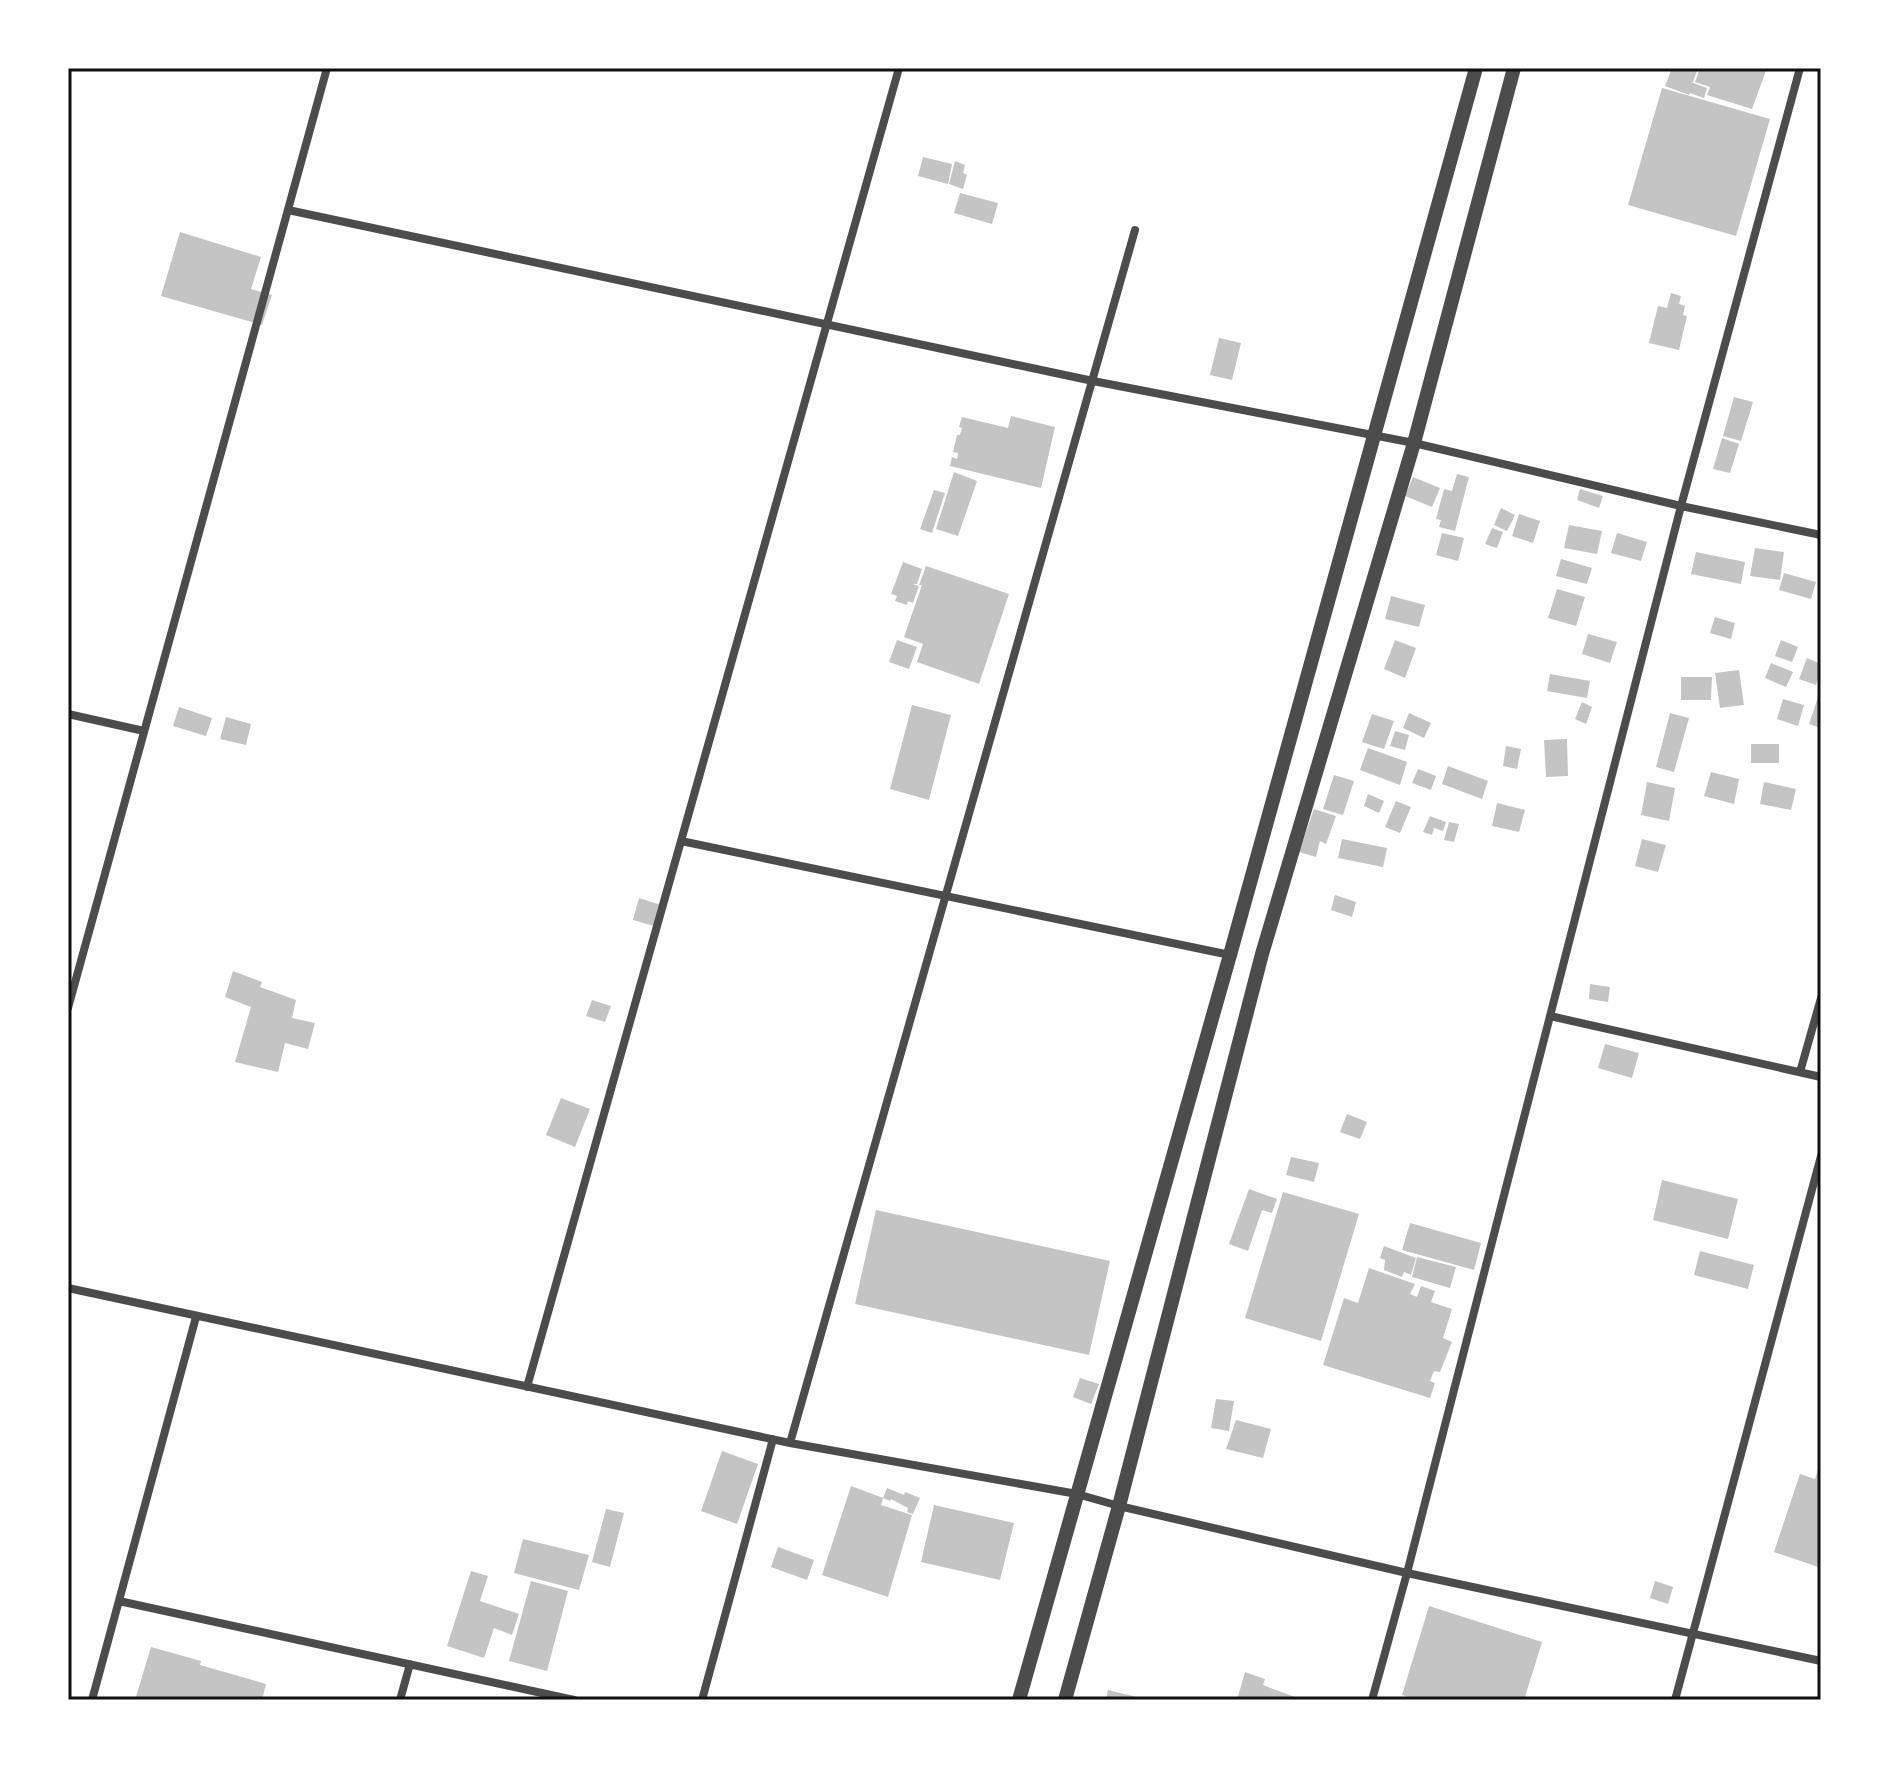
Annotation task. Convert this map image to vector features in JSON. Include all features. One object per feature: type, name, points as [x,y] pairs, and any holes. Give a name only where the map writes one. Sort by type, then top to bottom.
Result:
[{"type":"street","points":[[68,1008],[327,68]]},
{"type":"street","points":[[527,1387],[899,68]]},
{"type":"street","points":[[1019,1700],[1476,68]]},
{"type":"street","points":[[1065,1700],[1119,1506],[1262,954],[1414,443],[1514,68]]},
{"type":"street","points":[[1372,1700],[1681,506],[1800,68]]},
{"type":"street","points":[[288,210],[1093,381],[1375,434],[1681,506],[1821,535]]},
{"type":"street","points":[[790,1443],[1135,230]]},
{"type":"street","points":[[68,714],[144,731]]},
{"type":"street","points":[[681,841],[1230,955]]},
{"type":"street","points":[[1800,1072],[1821,998]]},
{"type":"street","points":[[1550,1016],[1821,1077]]},
{"type":"street","points":[[1675,1700],[1821,1156]]},
{"type":"street","points":[[68,1288],[790,1443],[1077,1494],[1407,1573],[1821,1661]]},
{"type":"street","points":[[92,1700],[196,1317]]},
{"type":"street","points":[[702,1700],[773,1439]]},
{"type":"street","points":[[119,1601],[574,1700]]},
{"type":"street","points":[[400,1700],[410,1664]]},
{"type":"building","points":[[1672,68],[1697,71],[1691,82],[1707,88],[1704,98],[1665,86]]},
{"type":"building","points":[[1700,68],[1767,68],[1752,109],[1707,95],[1710,87],[1695,82]]},
{"type":"building","points":[[1662,88],[1770,119],[1736,236],[1628,205]]},
{"type":"building","points":[[923,157],[952,164],[948,184],[918,176]]},
{"type":"building","points":[[955,161],[965,165],[963,173],[967,175],[963,189],[949,184]]},
{"type":"building","points":[[960,193],[998,203],[992,224],[954,213]]},
{"type":"building","points":[[180,232],[261,257],[251,289],[272,295],[262,325],[161,296]]},
{"type":"building","points":[[1671,293],[1681,296],[1679,304],[1685,306],[1683,315],[1687,316],[1679,350],[1649,343],[1658,306],[1667,308]]},
{"type":"building","points":[[1219,338],[1241,343],[1232,380],[1210,375]]},
{"type":"building","points":[[1734,397],[1753,402],[1741,441],[1723,436]]},
{"type":"building","points":[[1011,416],[1055,427],[1041,488],[950,466],[952,457],[957,459],[958,453],[953,452],[962,428],[959,427],[962,417],[1008,428]]},
{"type":"building","points":[[1722,438],[1739,444],[1730,473],[1713,469]]},
{"type":"building","points":[[954,472],[977,481],[958,536],[936,529]]},
{"type":"building","points":[[1457,474],[1469,477],[1455,531],[1439,527],[1441,520],[1436,519],[1444,489],[1452,491]]},
{"type":"building","points":[[1413,477],[1440,488],[1432,507],[1405,496]]},
{"type":"building","points":[[1580,489],[1603,496],[1599,508],[1577,500]]},
{"type":"building","points":[[934,490],[945,493],[932,533],[920,529]]},
{"type":"building","points":[[1501,508],[1515,515],[1507,531],[1494,525]]},
{"type":"building","points":[[1519,514],[1540,521],[1533,543],[1512,536]]},
{"type":"building","points":[[1569,525],[1602,531],[1597,554],[1564,548]]},
{"type":"building","points":[[1492,528],[1503,532],[1497,548],[1485,544]]},
{"type":"building","points":[[1442,533],[1464,538],[1458,561],[1436,555]]},
{"type":"building","points":[[1617,533],[1647,542],[1641,561],[1611,553]]},
{"type":"building","points":[[1755,548],[1784,552],[1780,580],[1750,576]]},
{"type":"building","points":[[1696,552],[1745,562],[1741,584],[1691,574]]},
{"type":"building","points":[[1561,559],[1592,568],[1587,584],[1556,576]]},
{"type":"building","points":[[903,562],[922,569],[917,584],[913,584],[919,586],[913,603],[908,601],[907,605],[895,601],[897,596],[891,594]]},
{"type":"building","points":[[926,566],[1009,594],[979,684],[917,662],[923,644],[904,637]]},
{"type":"building","points":[[1784,573],[1816,582],[1811,599],[1779,590]]},
{"type":"building","points":[[1557,589],[1585,597],[1576,626],[1548,618]]},
{"type":"building","points":[[1391,596],[1425,605],[1419,627],[1385,619]]},
{"type":"building","points":[[1715,617],[1735,623],[1731,639],[1710,633]]},
{"type":"building","points":[[1588,634],[1617,642],[1610,663],[1582,654]]},
{"type":"building","points":[[897,640],[917,647],[909,669],[889,662]]},
{"type":"building","points":[[1395,640],[1416,648],[1405,678],[1384,669]]},
{"type":"building","points":[[1781,640],[1798,647],[1792,662],[1775,656]]},
{"type":"building","points":[[1807,658],[1821,664],[1816,685],[1799,679]]},
{"type":"building","points":[[1771,663],[1793,672],[1786,687],[1765,678]]},
{"type":"building","points":[[1739,670],[1744,705],[1720,708],[1715,673]]},
{"type":"building","points":[[1550,674],[1590,681],[1587,698],[1547,691]]},
{"type":"building","points":[[1681,677],[1712,677],[1711,700],[1681,700]]},
{"type":"building","points":[[1818,697],[1821,698],[1821,728],[1809,724]]},
{"type":"building","points":[[1783,699],[1804,705],[1798,726],[1777,719]]},
{"type":"building","points":[[1582,702],[1592,707],[1586,724],[1575,719]]},
{"type":"building","points":[[912,705],[951,715],[929,800],[890,789]]},
{"type":"building","points":[[179,707],[212,718],[206,736],[173,726]]},
{"type":"building","points":[[1409,713],[1431,723],[1424,738],[1403,728]]},
{"type":"building","points":[[1670,713],[1689,718],[1674,772],[1656,767]]},
{"type":"building","points":[[1372,714],[1394,721],[1384,749],[1362,742]]},
{"type":"building","points":[[226,717],[251,724],[246,745],[220,739]]},
{"type":"building","points":[[1395,731],[1409,735],[1405,750],[1390,746]]},
{"type":"building","points":[[1567,739],[1568,776],[1546,777],[1544,740]]},
{"type":"building","points":[[1751,744],[1779,744],[1779,763],[1751,763]]},
{"type":"building","points":[[1506,746],[1521,749],[1517,769],[1503,766]]},
{"type":"building","points":[[1368,748],[1407,762],[1400,785],[1360,770]]},
{"type":"building","points":[[1448,766],[1488,781],[1482,799],[1442,784]]},
{"type":"building","points":[[1418,769],[1436,776],[1431,790],[1412,783]]},
{"type":"building","points":[[1711,772],[1739,779],[1734,804],[1704,796]]},
{"type":"building","points":[[1334,775],[1354,781],[1343,815],[1323,809]]},
{"type":"building","points":[[1647,782],[1675,788],[1669,821],[1641,815]]},
{"type":"building","points":[[1764,782],[1796,789],[1791,810],[1760,804]]},
{"type":"building","points":[[1368,794],[1384,801],[1379,813],[1364,806]]},
{"type":"building","points":[[1396,801],[1411,807],[1400,833],[1385,827]]},
{"type":"building","points":[[1497,803],[1525,810],[1519,832],[1492,826]]},
{"type":"building","points":[[1314,809],[1336,816],[1326,844],[1320,841],[1316,857],[1299,852]]},
{"type":"building","points":[[1430,816],[1446,822],[1443,831],[1434,828],[1432,835],[1423,832]]},
{"type":"building","points":[[1449,822],[1459,824],[1454,842],[1444,840]]},
{"type":"building","points":[[1342,839],[1387,848],[1383,867],[1338,858]]},
{"type":"building","points":[[1642,839],[1666,845],[1658,872],[1635,866]]},
{"type":"building","points":[[1335,895],[1356,902],[1352,917],[1331,910]]},
{"type":"building","points":[[639,898],[661,905],[654,926],[633,920]]},
{"type":"building","points":[[233,971],[262,982],[260,987],[296,1000],[292,1018],[315,1023],[308,1049],[285,1043],[278,1072],[235,1062],[251,1007],[225,997]]},
{"type":"building","points":[[1590,984],[1610,987],[1608,1002],[1589,999]]},
{"type":"building","points":[[592,1000],[611,1006],[605,1022],[586,1016]]},
{"type":"building","points":[[1605,1044],[1639,1053],[1632,1078],[1598,1068]]},
{"type":"building","points":[[561,1098],[590,1109],[575,1147],[546,1135]]},
{"type":"building","points":[[1347,1114],[1367,1122],[1360,1139],[1340,1132]]},
{"type":"building","points":[[1291,1157],[1319,1163],[1314,1182],[1286,1175]]},
{"type":"building","points":[[1662,1180],[1738,1199],[1728,1239],[1653,1220]]},
{"type":"building","points":[[1249,1189],[1277,1199],[1272,1213],[1262,1210],[1248,1251],[1229,1244]]},
{"type":"building","points":[[1283,1192],[1359,1214],[1321,1341],[1245,1318]]},
{"type":"building","points":[[876,1210],[1110,1261],[1089,1355],[855,1304]]},
{"type":"building","points":[[1410,1223],[1481,1243],[1474,1270],[1402,1250]]},
{"type":"building","points":[[1384,1246],[1416,1258],[1411,1275],[1404,1272],[1402,1277],[1384,1270],[1385,1260],[1380,1258]]},
{"type":"building","points":[[1700,1251],[1754,1265],[1748,1289],[1694,1275]]},
{"type":"building","points":[[1417,1257],[1456,1267],[1450,1288],[1412,1277]]},
{"type":"building","points":[[1369,1268],[1415,1284],[1410,1294],[1417,1297],[1421,1286],[1435,1291],[1431,1302],[1452,1309],[1443,1338],[1452,1342],[1440,1372],[1434,1371],[1430,1381],[1435,1383],[1430,1398],[1323,1365],[1344,1298],[1358,1303]]},
{"type":"building","points":[[1080,1378],[1099,1384],[1091,1404],[1073,1397]]},
{"type":"building","points":[[1216,1399],[1234,1401],[1229,1431],[1211,1428]]},
{"type":"building","points":[[1236,1420],[1271,1429],[1263,1458],[1226,1449]]},
{"type":"building","points":[[722,1451],[758,1464],[737,1524],[701,1511]]},
{"type":"building","points":[[1820,1463],[1821,1568],[1774,1552],[1800,1474],[1815,1479]]},
{"type":"building","points":[[851,1486],[883,1498],[881,1505],[912,1515],[888,1597],[822,1575]]},
{"type":"building","points":[[887,1488],[920,1498],[913,1514],[907,1512],[908,1508],[883,1498]]},
{"type":"building","points":[[934,1505],[1014,1523],[1000,1580],[921,1562]]},
{"type":"building","points":[[606,1509],[624,1513],[610,1567],[592,1562]]},
{"type":"building","points":[[523,1539],[589,1555],[579,1590],[514,1573]]},
{"type":"building","points":[[778,1547],[814,1560],[807,1580],[771,1567]]},
{"type":"building","points":[[471,1571],[488,1576],[480,1601],[519,1614],[512,1635],[494,1628],[484,1658],[447,1646]]},
{"type":"building","points":[[531,1581],[568,1591],[547,1671],[509,1661]]},
{"type":"building","points":[[1655,1581],[1673,1587],[1668,1604],[1650,1598]]},
{"type":"building","points":[[1429,1606],[1542,1642],[1524,1700],[1419,1700],[1402,1695]]},
{"type":"building","points":[[151,1647],[266,1684],[262,1700],[135,1700]]},
{"type":"building","points":[[1245,1672],[1265,1679],[1263,1685],[1303,1700],[1237,1700]]},
{"type":"building","points":[[1108,1690],[1145,1699],[1145,1700],[1106,1700]]}]
